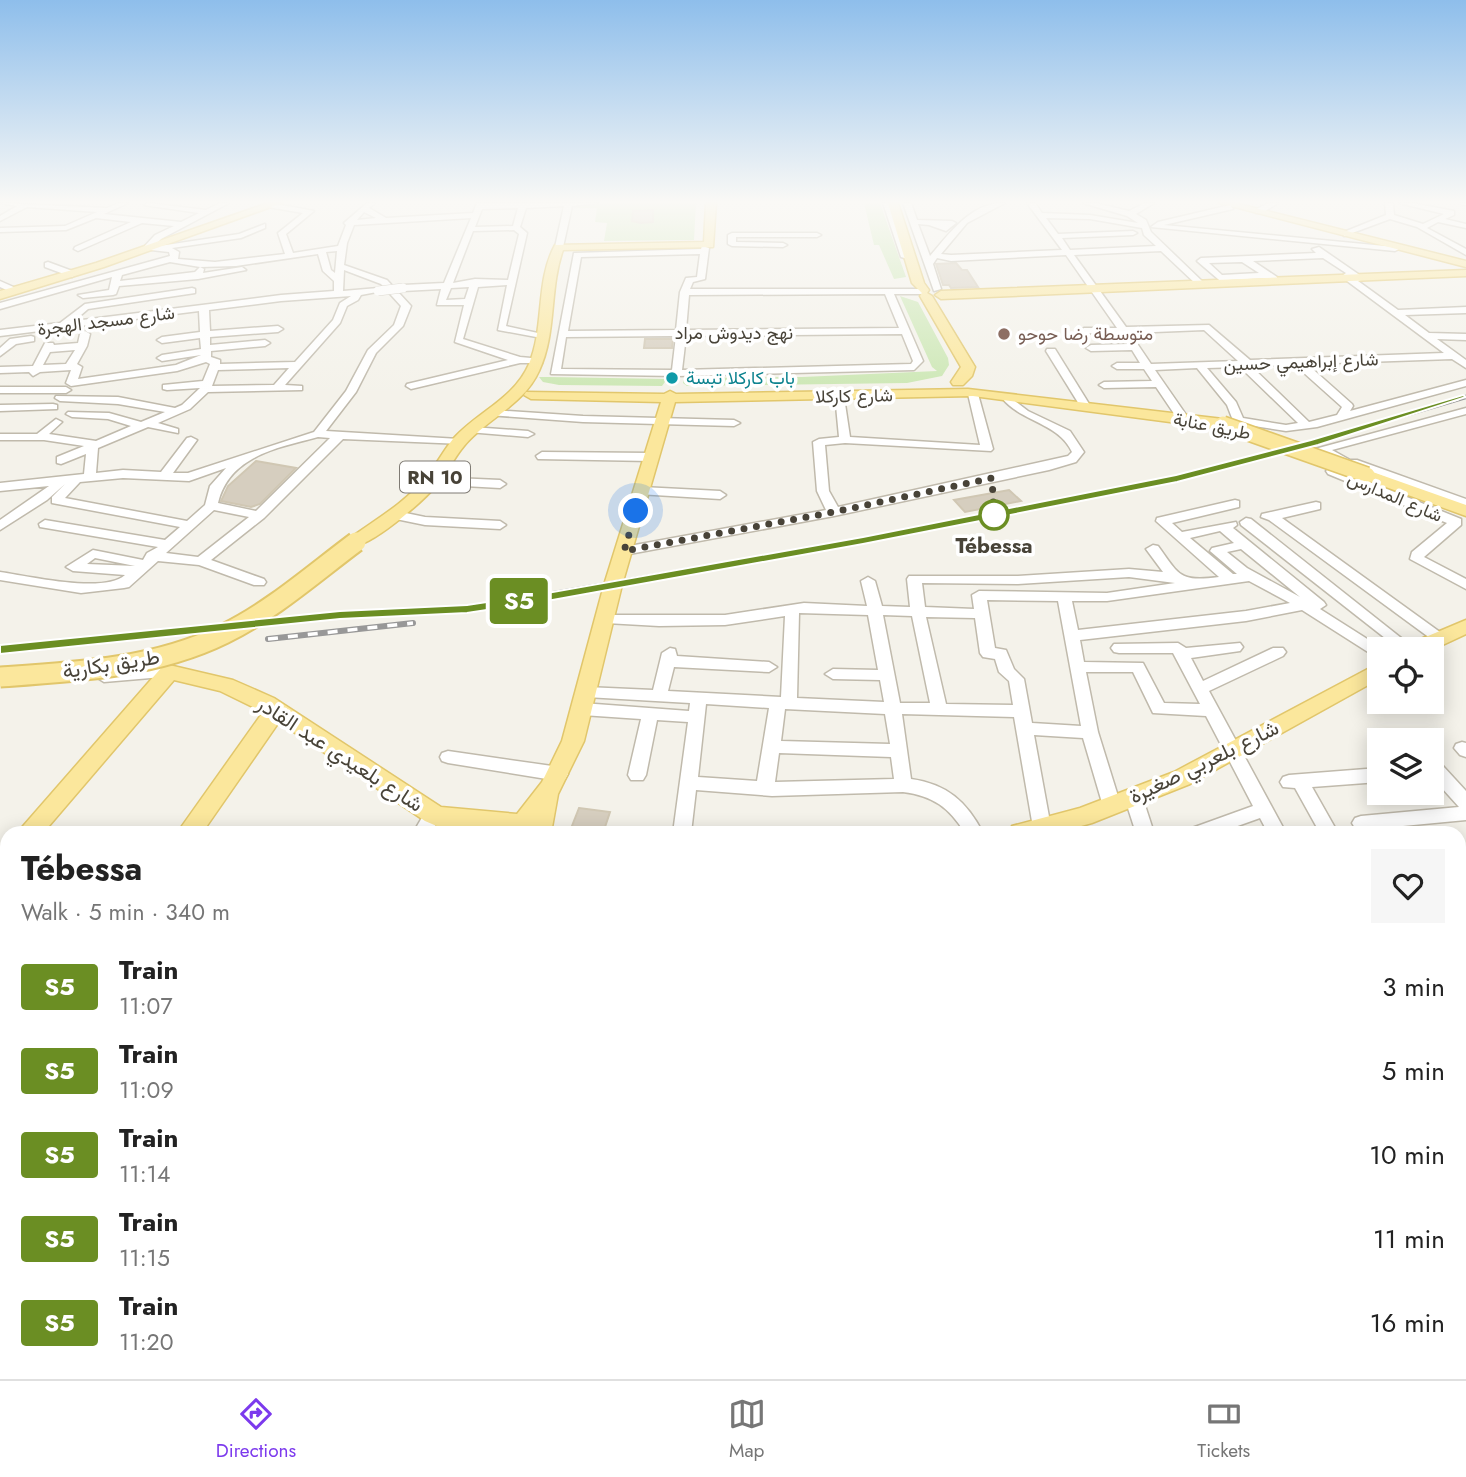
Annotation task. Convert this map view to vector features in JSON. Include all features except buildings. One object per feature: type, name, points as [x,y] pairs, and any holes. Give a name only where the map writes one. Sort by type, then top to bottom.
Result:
[{"type":"main road","points":[[0,304],[15,291],[93,267]]},
{"type":"main road","points":[[528,389],[544,337],[552,267]]},
{"type":"main road","points":[[913,267],[918,283],[933,292],[1095,289],[1353,278],[1419,273],[1444,267]]},
{"type":"main road","points":[[921,267],[925,281],[942,305],[972,388]]},
{"type":"main road","points":[[1419,273],[1432,267]]},
{"type":"main road","points":[[1095,289],[1271,277],[1353,278],[1446,267]]},
{"type":"main road","points":[[933,292],[968,367],[965,376],[972,388]]},
{"type":"main road","name":"شارع كاركلا","points":[[670,396],[913,392],[972,388]]},
{"type":"main road","name":"شارع كاركلا","points":[[498,408],[528,389],[670,396],[839,397],[972,388]]},
{"type":"main road","name":"طريق عنابة","points":[[972,388],[1007,398],[1223,424],[1409,490],[1463,518]]},
{"type":"main road","points":[[526,826],[555,780],[573,741],[613,585],[670,396]]},
{"type":"main road","name":"RN 10","points":[[396,514],[432,481],[466,436],[498,408]]},
{"type":"main road","name":"طريق بكارية","points":[[0,677],[94,670],[141,663],[180,652],[251,620],[396,514]]},
{"type":"main road","points":[[1442,637],[1463,630]]},
{"type":"main road","name":"شارع بلعيدي عبد القادر","points":[[0,668],[118,660],[226,685],[276,709],[428,824],[466,826]]},
{"type":"main road","points":[[35,826],[169,672]]},
{"type":"main road","name":"شارع بلعربي صغيرة","points":[[1051,826],[1123,803],[1182,778],[1367,677]]},
{"type":"main road","points":[[194,826],[276,709]]},
{"type":"street","points":[[54,267],[72,274]]},
{"type":"street","points":[[0,304],[139,267]]},
{"type":"street","points":[[154,297],[152,280],[155,267]]},
{"type":"street","points":[[199,274],[201,267]]},
{"type":"street","points":[[116,285],[199,274],[198,276],[233,267]]},
{"type":"street","points":[[326,267],[339,280]]},
{"type":"street","points":[[338,294],[340,267]]},
{"type":"street","points":[[318,434],[351,392],[372,352],[398,326],[406,306],[384,282],[344,267]]},
{"type":"street","points":[[454,267],[440,303],[469,302]]},
{"type":"street","points":[[516,267],[501,328],[544,337]]},
{"type":"street","points":[[563,334],[575,267]]},
{"type":"street","points":[[677,373],[685,292],[689,279],[701,279],[703,267]]},
{"type":"street","points":[[908,267],[914,287],[933,292]]},
{"type":"street","points":[[929,267],[933,292]]},
{"type":"street","points":[[1080,267],[1183,419]]},
{"type":"street","points":[[1186,267],[1200,283]]},
{"type":"street","points":[[1209,268],[1224,267]]},
{"type":"street","points":[[1256,267],[1271,277]]},
{"type":"street","points":[[1340,267],[1466,365]]},
{"type":"street","points":[[1209,268],[1223,280]]},
{"type":"street","points":[[83,295],[113,292],[118,273]]},
{"type":"street","points":[[475,282],[458,341],[519,360],[538,361]]},
{"type":"street","name":"شارع مسجد الهجرة","points":[[0,333],[38,334],[61,327],[204,308],[447,283],[513,282]]},
{"type":"street","points":[[0,284],[15,291]]},
{"type":"street","points":[[61,327],[85,307],[192,291]]},
{"type":"street","points":[[685,292],[933,292]]},
{"type":"street","points":[[889,292],[904,331]]},
{"type":"street","points":[[276,389],[337,321],[343,305],[355,298],[357,293]]},
{"type":"street","points":[[61,460],[93,444],[186,407],[206,387],[208,356],[204,308]]},
{"type":"street","points":[[1397,313],[1466,310]]},
{"type":"street","points":[[1407,320],[1466,319]]},
{"type":"street","points":[[1084,331],[1206,327],[1306,425]]},
{"type":"street","points":[[162,340],[205,334],[278,330]]},
{"type":"street","name":"نهج ديدوش مراد","points":[[563,334],[904,331]]},
{"type":"street","name":"شارع كاركلا","points":[[563,334],[555,372],[677,373],[859,370],[916,365],[918,361],[904,331]]},
{"type":"street","points":[[0,353],[13,341],[38,334],[91,333],[82,345],[66,386],[40,437]]},
{"type":"street","points":[[1429,336],[1466,337]]},
{"type":"street","points":[[0,390],[66,386],[177,368],[208,356],[265,343],[230,390]]},
{"type":"street","points":[[16,390],[38,368],[38,362],[48,347],[82,345]]},
{"type":"street","points":[[1091,348],[1134,347]]},
{"type":"street","name":"شارع إبراهيمي حسين","points":[[1117,366],[1298,362],[1466,350]]},
{"type":"street","points":[[1051,351],[1086,407]]},
{"type":"street","points":[[162,358],[208,356],[251,364],[298,365]]},
{"type":"street","points":[[411,386],[519,360]]},
{"type":"street","points":[[1298,362],[1348,406],[1341,417]]},
{"type":"street","points":[[0,408],[126,365]]},
{"type":"street","points":[[1200,366],[1231,404],[1238,421],[1277,428],[1341,417],[1466,383]]},
{"type":"street","points":[[0,370],[38,368],[66,386],[105,398],[175,411]]},
{"type":"street","points":[[1104,385],[1159,384]]},
{"type":"street","points":[[167,387],[230,390],[298,387]]},
{"type":"street","points":[[834,512],[823,491],[819,442],[845,440],[987,449],[972,388]]},
{"type":"street","points":[[839,397],[845,440]]},
{"type":"street","points":[[624,551],[834,512],[1045,467],[1072,459],[1078,452],[1075,442],[1060,430],[1018,410],[1007,398]]},
{"type":"street","points":[[498,408],[663,422],[734,423]]},
{"type":"street","name":"شارع المدارس","points":[[1463,518],[1332,471],[1344,460],[1321,449],[1466,411]]},
{"type":"street","points":[[72,414],[109,416],[174,431]]},
{"type":"street","points":[[189,477],[318,434],[527,434]]},
{"type":"street","points":[[201,561],[259,515],[341,434]]},
{"type":"street","points":[[0,437],[40,437],[93,444]]},
{"type":"street","points":[[164,476],[191,440]]},
{"type":"street","points":[[90,478],[93,444]]},
{"type":"street","points":[[542,456],[651,457]]},
{"type":"street","points":[[0,576],[81,589],[124,584],[211,506],[216,486],[240,460]]},
{"type":"street","points":[[1344,460],[1466,503]]},
{"type":"street","points":[[0,487],[123,474],[189,477],[216,486]]},
{"type":"street","points":[[75,481],[39,521],[166,544]]},
{"type":"street","points":[[432,481],[500,484]]},
{"type":"street","points":[[0,526],[43,498],[60,482]]},
{"type":"street","points":[[642,491],[720,495]]},
{"type":"street","points":[[56,500],[189,525]]},
{"type":"street","points":[[1228,578],[1162,521],[1235,505]]},
{"type":"street","points":[[211,506],[259,515]]},
{"type":"street","points":[[1180,536],[1316,506]]},
{"type":"street","points":[[396,514],[425,521],[500,525]]},
{"type":"street","points":[[1271,516],[1438,637]]},
{"type":"street","name":"شارع المدارس","points":[[1463,518],[1417,555],[1417,559],[1466,584]]},
{"type":"street","points":[[1246,522],[1393,637]]},
{"type":"street","points":[[1223,527],[1367,644]]},
{"type":"street","points":[[1244,544],[1217,551],[1269,588],[1304,605],[1367,646]]},
{"type":"street","points":[[1153,550],[1173,576]]},
{"type":"street","points":[[144,564],[201,561],[259,582]]},
{"type":"street","points":[[1052,561],[1060,576]]},
{"type":"street","points":[[1269,588],[1341,569]]},
{"type":"street","points":[[939,709],[918,611],[914,579],[1014,580],[1060,576],[1173,576],[1191,584]]},
{"type":"street","points":[[1035,826],[1026,729],[1016,679],[1007,672],[1001,654],[988,653],[979,595],[1141,594],[1251,576]]},
{"type":"street","points":[[868,581],[874,594],[878,634],[885,654],[903,785]]},
{"type":"street","points":[[1063,596],[1090,732],[1123,803],[1140,826]]},
{"type":"street","points":[[1071,636],[1232,618],[1304,605]]},
{"type":"street","points":[[765,788],[772,747],[784,704],[792,609]]},
{"type":"street","points":[[606,618],[725,620],[765,616],[792,609],[981,614]]},
{"type":"street","points":[[1181,654],[1235,647]]},
{"type":"street","points":[[1119,648],[1178,648],[1273,826]]},
{"type":"street","points":[[1199,689],[1278,652]]},
{"type":"street","points":[[659,697],[669,657],[769,667]]},
{"type":"street","points":[[1077,667],[1138,667],[1159,709],[1210,710]]},
{"type":"street","points":[[0,685],[169,672]]},
{"type":"street","points":[[833,674],[886,675]]},
{"type":"street","points":[[584,701],[659,697],[698,708]]},
{"type":"street","points":[[584,701],[650,714],[698,708],[784,704],[1023,711]]},
{"type":"street","points":[[683,826],[698,708]]},
{"type":"street","points":[[637,775],[650,714]]},
{"type":"street","points":[[1026,729],[1090,732]]},
{"type":"street","points":[[772,747],[899,751]]},
{"type":"street","points":[[448,757],[555,780]]},
{"type":"street","points":[[1324,826],[1294,782],[1367,776]]},
{"type":"street","points":[[1444,779],[1466,803]]},
{"type":"street","points":[[688,783],[765,788],[903,785],[925,788],[959,808],[970,826]]},
{"type":"street","points":[[1217,826],[1264,809]]},
{"type":"street","points":[[1372,826],[1466,813]]},
{"type":"green space","points":[[889,267],[903,267],[906,277],[894,279]]},
{"type":"green space","points":[[900,296],[918,302],[948,358],[949,365],[942,376],[907,383],[687,386],[683,383],[684,378],[802,377],[937,371],[932,367]]},
{"type":"green space","points":[[539,377],[667,379],[662,386],[559,385],[543,382]]},
{"type":"railway","points":[[1045,505],[1177,478],[1314,442],[1466,397]]},
{"type":"railway","points":[[0,650],[340,616],[467,609],[883,537],[1054,503]]},
{"type":"railway","points":[[268,639],[413,623]]},
{"type":"train","name":"S5","points":[[0,650],[340,615],[408,614],[467,609],[547,597],[863,541],[1177,478],[1314,442],[1466,397]]},
{"type":"place","name":"متوسطة رضا حوحو","points":[[1004,334]]},
{"type":"place","name":"باب كاركلا تبسة","points":[[672,378]]},
{"type":"place","name":"Tébessa","points":[[994,515]]},
{"type":"route","points":[[636,511],[624,551],[834,512],[992,478],[994,515]]}]
